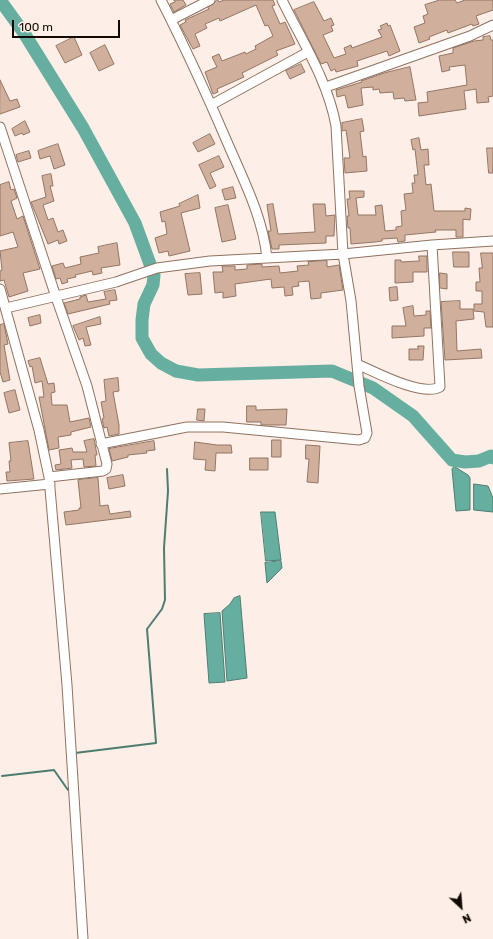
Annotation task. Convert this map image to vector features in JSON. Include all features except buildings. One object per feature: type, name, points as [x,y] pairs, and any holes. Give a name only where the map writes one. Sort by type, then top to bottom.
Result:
[{"type":"street","points":[[161,0],[211,105],[249,191],[265,236],[267,258]]},
{"type":"street","points":[[171,20],[210,0]]},
{"type":"street","points":[[101,444],[187,427],[223,427],[359,440],[365,438],[367,433],[359,386],[350,301],[343,254],[336,126],[333,107],[326,87],[282,0]]},
{"type":"street","points":[[326,87],[444,45],[493,25]]},
{"type":"street","points":[[211,105],[308,52]]},
{"type":"street","points":[[0,127],[87,386],[107,464],[105,470],[0,489]]},
{"type":"street","points":[[6,308],[56,297],[157,268],[210,261],[343,254],[432,245],[493,241]]},
{"type":"street","points":[[357,366],[418,388],[431,390],[440,387],[432,245]]},
{"type":"street","points":[[0,289],[39,430],[49,481],[67,685],[83,939]]},
{"type":"water","points":[[455,467],[468,475],[470,478],[470,510],[456,511],[452,469]]},
{"type":"water","points":[[474,484],[488,486],[493,498],[493,512],[474,510]]},
{"type":"water","points":[[261,512],[275,512],[281,560],[266,561]]},
{"type":"water","points":[[281,561],[282,568],[267,583],[265,563]]},
{"type":"water","points":[[240,596],[247,678],[227,681],[222,611],[234,598]]},
{"type":"water","points":[[220,613],[225,682],[209,683],[204,614]]},
{"type":"waterway","points":[[0,0],[24,33],[83,128],[135,223],[154,275],[153,285],[144,304],[142,320],[142,338],[151,354],[161,363],[176,371],[198,375],[332,371],[373,388],[413,416],[452,460],[465,462],[479,461],[491,456],[493,458]]},
{"type":"waterway","points":[[75,753],[156,743],[147,629],[162,609],[165,600],[164,548],[168,491],[167,469]]},
{"type":"waterway","points":[[2,776],[54,770],[68,790]]}]
